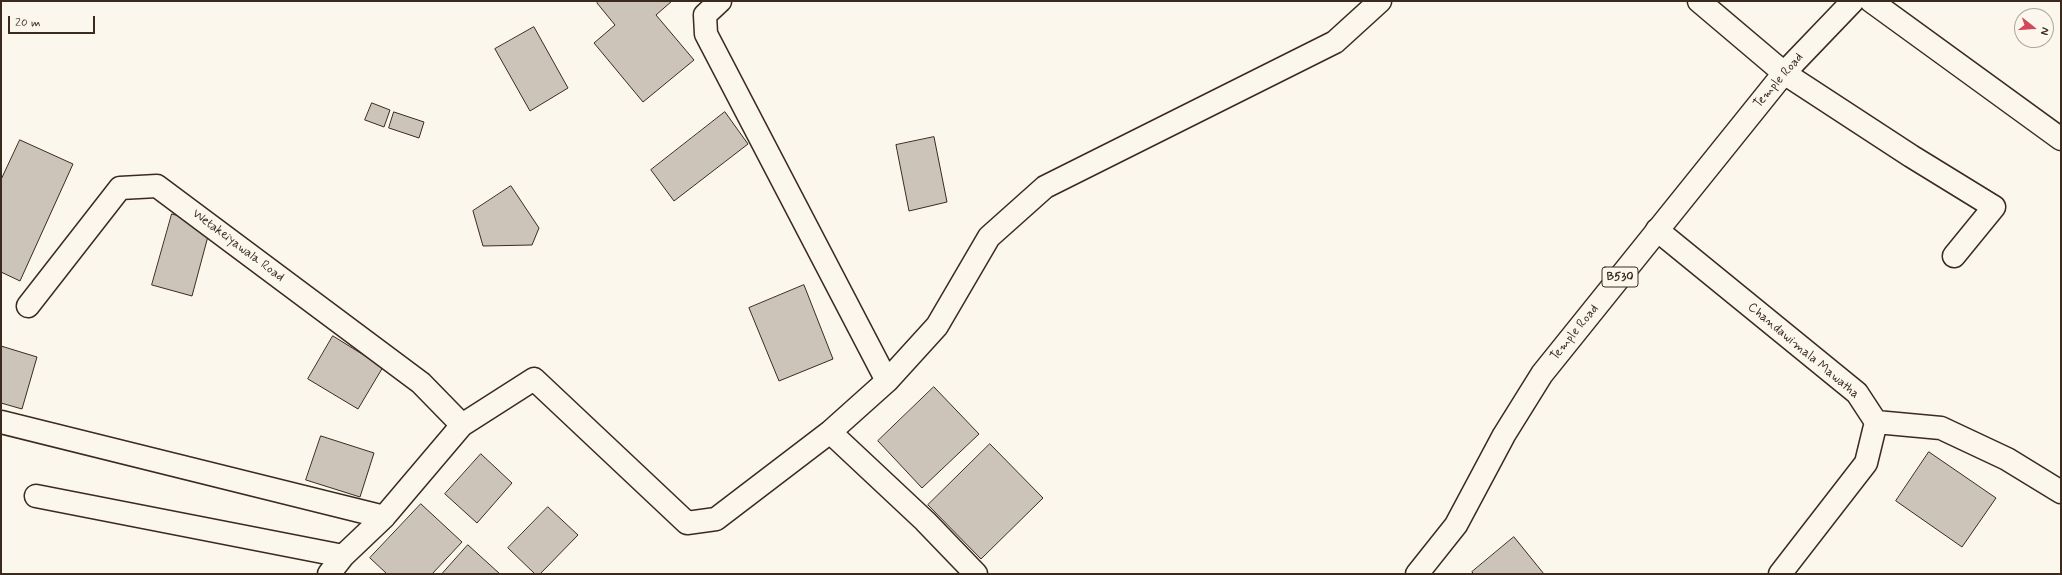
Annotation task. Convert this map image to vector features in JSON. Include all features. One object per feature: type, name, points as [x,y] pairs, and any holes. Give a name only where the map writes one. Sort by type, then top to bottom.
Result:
[{"type":"street","points":[[720,1],[705,15],[706,34],[887,381]]},
{"type":"street","points":[[329,574],[343,556],[384,517],[462,425],[534,379],[687,523],[716,519],[830,432],[887,381],[937,326],[989,237],[1045,187],[1336,42],[1380,1]]},
{"type":"street","points":[[1699,1],[1784,73],[1911,156],[1994,206],[1954,256]]},
{"type":"street","name":"Temple Road","points":[[1417,574],[1456,525],[1504,434],[1542,374],[1784,73],[1853,1]]},
{"type":"street","points":[[1871,1],[2061,139]]},
{"type":"street","name":"Wetakeiyawala Road","points":[[28,306],[120,188],[157,186],[421,383],[462,425]]},
{"type":"street","name":"Chandawimala Mawatha","points":[[1657,230],[1857,393],[1876,422]]},
{"type":"street","points":[[1,422],[384,517]]},
{"type":"street","points":[[1780,574],[1866,463],[1876,422],[1941,428],[2007,459],[2061,492]]},
{"type":"street","points":[[830,432],[925,521],[976,574]]},
{"type":"street","points":[[36,496],[343,556]]},
{"type":"building","points":[[599,1],[672,1],[656,15],[694,60],[643,102],[594,43],[615,25],[597,3]]},
{"type":"building","points":[[534,27],[568,88],[530,111],[495,49]]},
{"type":"building","points":[[372,103],[390,110],[384,127],[365,120]]},
{"type":"building","points":[[394,112],[424,122],[419,138],[389,128]]},
{"type":"building","points":[[725,112],[748,144],[674,201],[651,170]]},
{"type":"building","points":[[934,137],[947,202],[909,211],[896,145]]},
{"type":"building","points":[[20,140],[73,164],[20,281],[1,272],[1,180]]},
{"type":"building","points":[[511,186],[539,228],[532,245],[483,246],[473,211]]},
{"type":"building","points":[[172,214],[211,225],[192,296],[152,285]]},
{"type":"building","points":[[804,285],[833,359],[779,381],[749,308]]},
{"type":"building","points":[[333,336],[383,367],[358,409],[308,379]]},
{"type":"building","points":[[1,346],[37,357],[22,409],[1,403]]},
{"type":"building","points":[[934,387],[979,434],[922,488],[878,441]]},
{"type":"building","points":[[321,436],[374,453],[360,497],[306,480]]},
{"type":"building","points":[[990,444],[1043,498],[981,559],[928,505]]},
{"type":"building","points":[[1929,452],[1996,498],[1962,547],[1896,501]]},
{"type":"building","points":[[481,454],[512,483],[477,523],[445,494]]},
{"type":"building","points":[[421,504],[462,542],[432,574],[387,574],[370,558]]},
{"type":"building","points":[[548,507],[578,535],[540,574],[535,574],[508,548]]},
{"type":"building","points":[[1514,537],[1544,574],[1474,574],[1472,572]]},
{"type":"building","points":[[468,545],[500,574],[442,574]]}]
